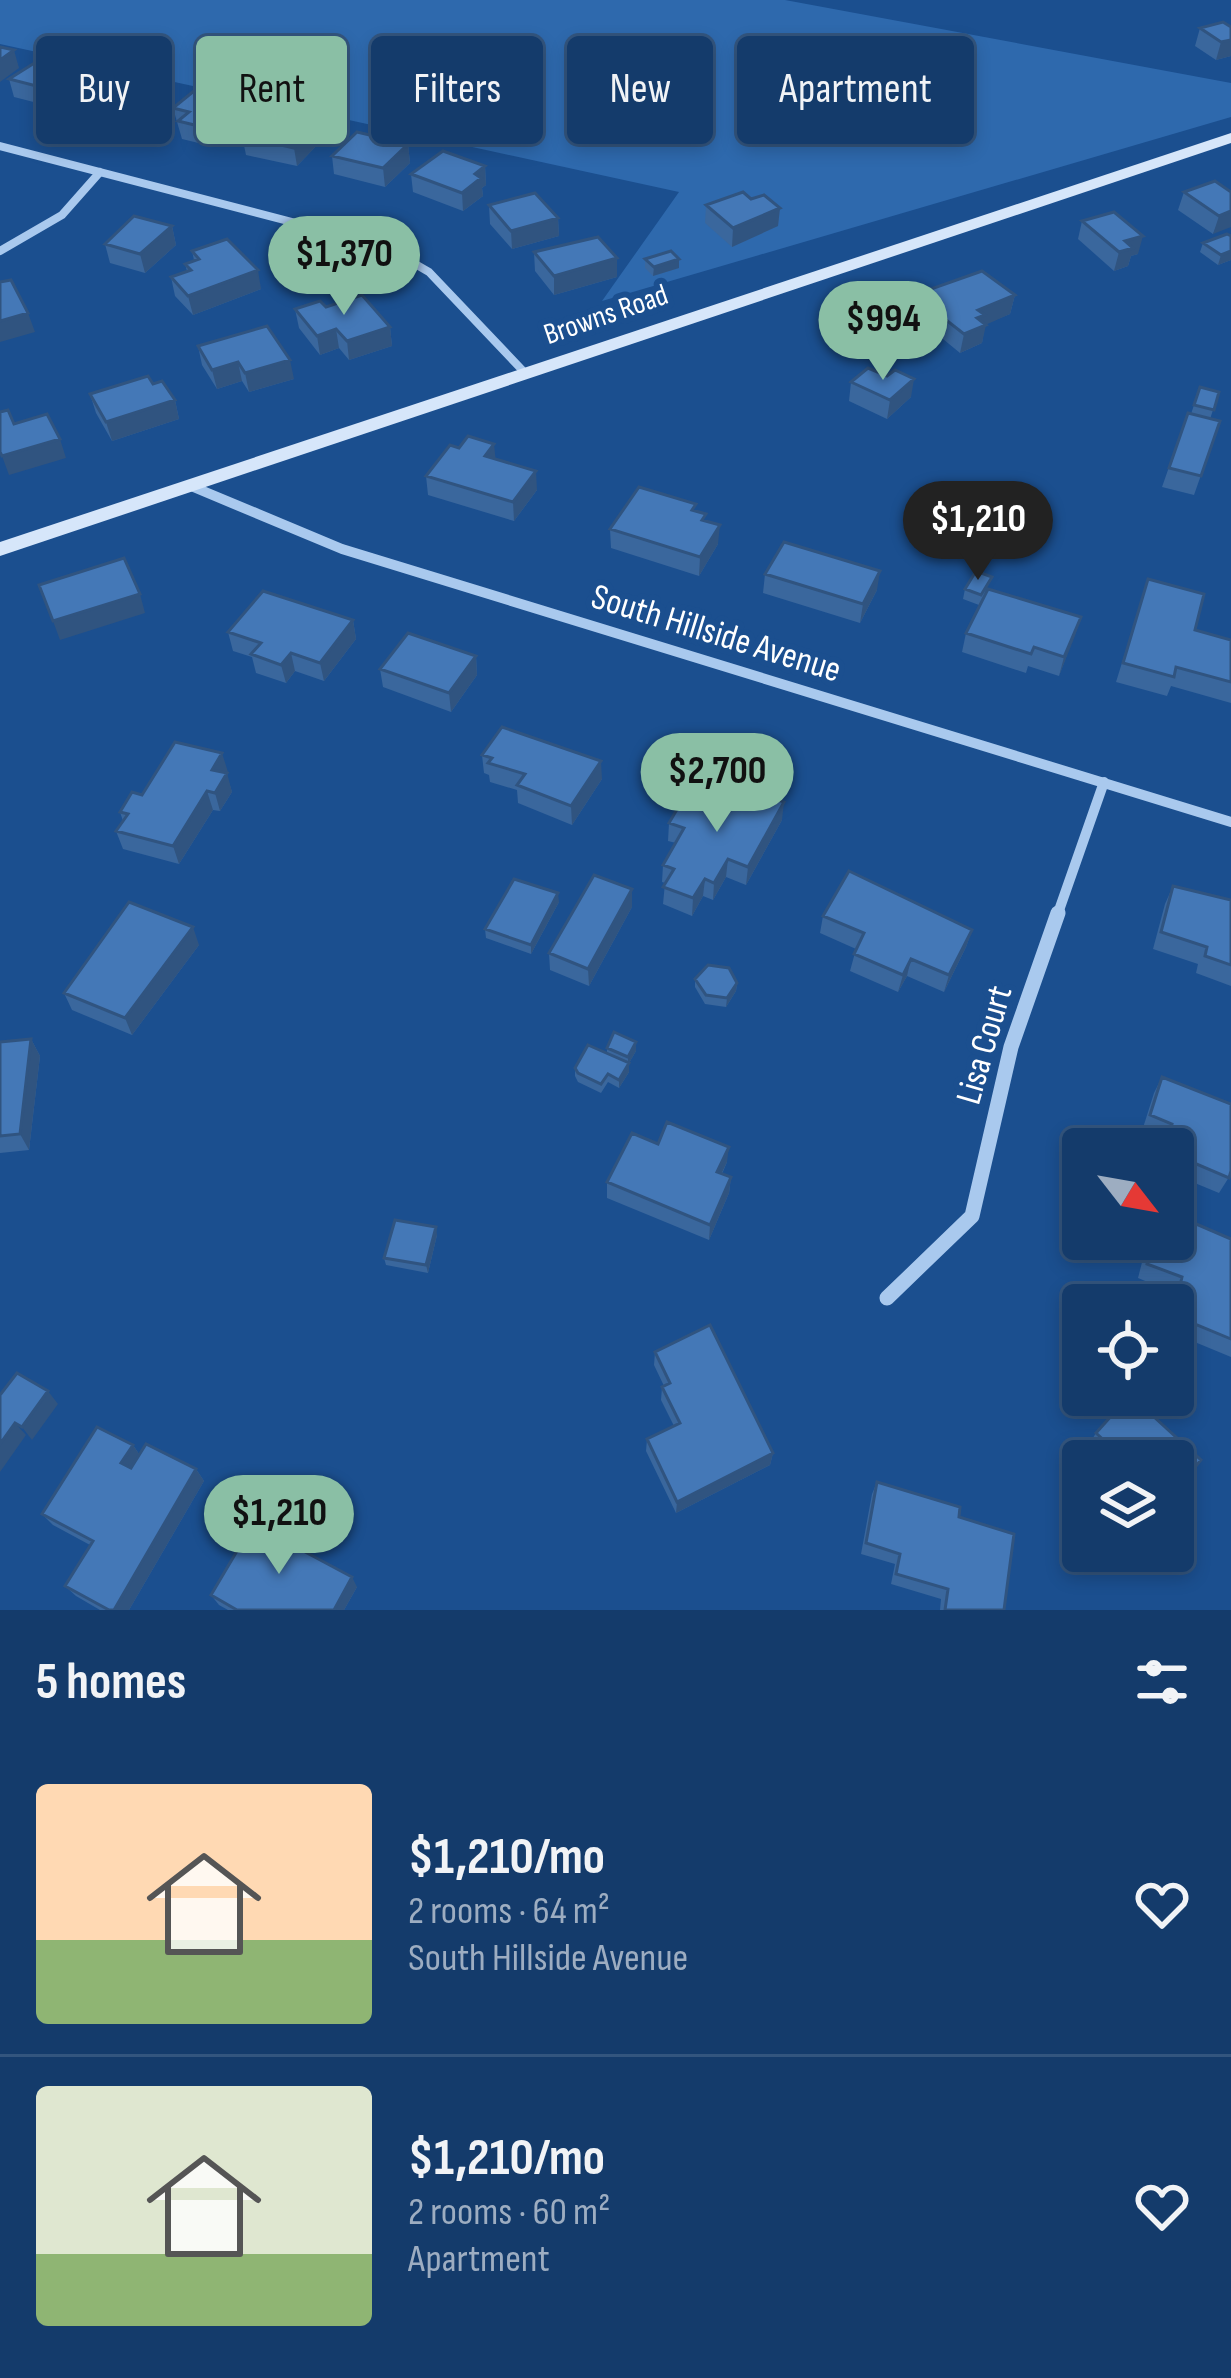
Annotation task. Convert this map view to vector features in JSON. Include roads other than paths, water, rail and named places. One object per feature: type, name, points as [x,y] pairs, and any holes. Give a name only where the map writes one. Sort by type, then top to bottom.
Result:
[{"type":"street","name":"Browns Road","points":[[0,549],[1231,138]]},
{"type":"street","points":[[0,146],[384,246],[428,272],[526,374]]},
{"type":"street","points":[[0,251],[62,215],[100,172]]},
{"type":"street","name":"South Hillside Avenue","points":[[191,486],[342,549],[1231,822]]},
{"type":"street","name":"Lisa Court","points":[[887,1298],[972,1216],[1011,1047],[1103,782]]}]
